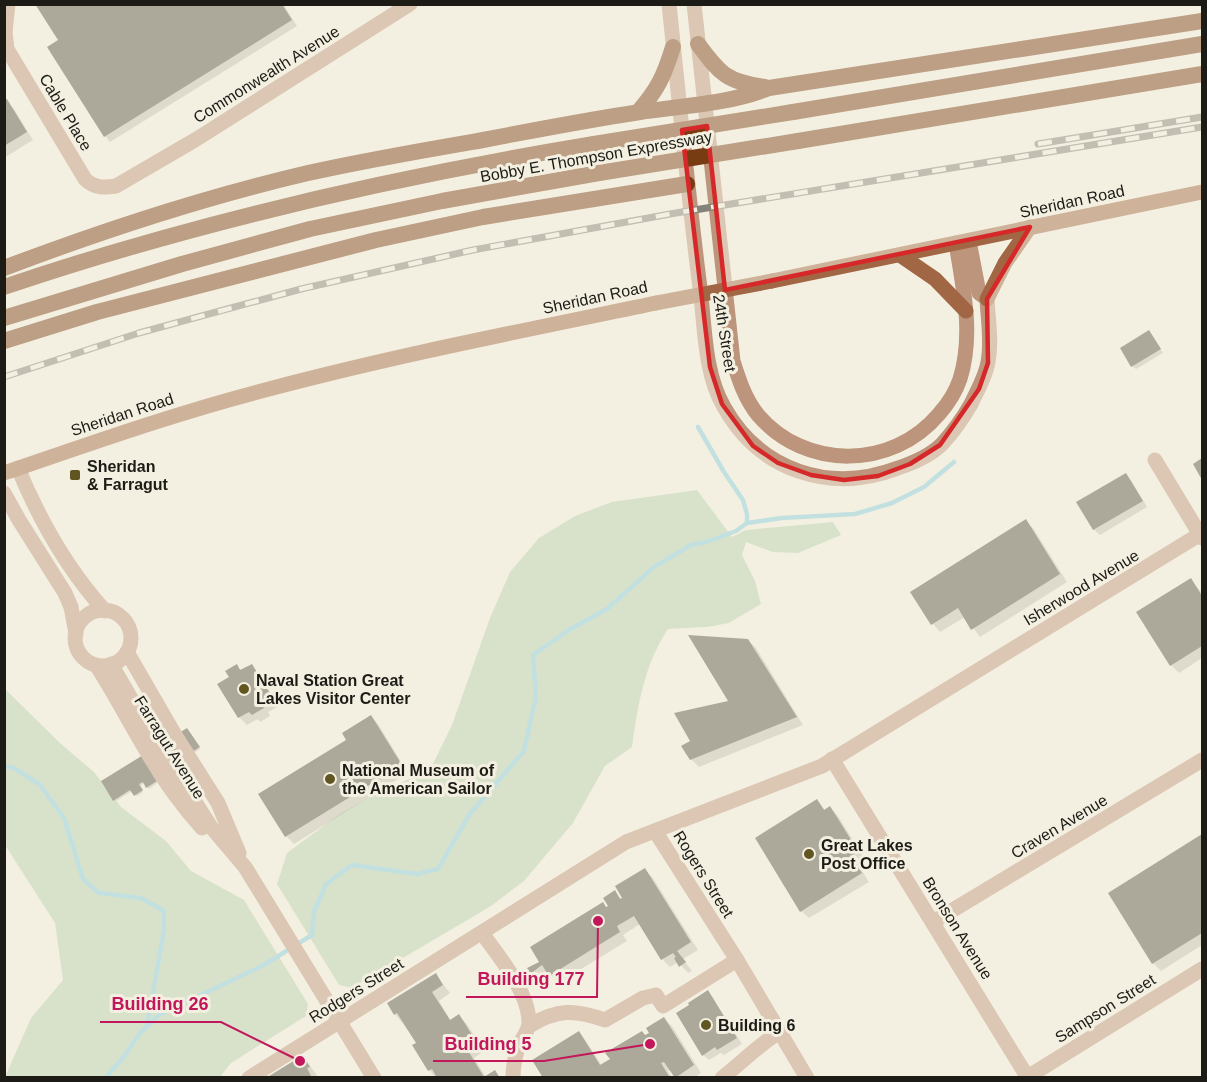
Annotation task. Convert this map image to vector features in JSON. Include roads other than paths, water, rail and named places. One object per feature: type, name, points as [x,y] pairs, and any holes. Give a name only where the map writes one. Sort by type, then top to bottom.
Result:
[{"type":"highway","points":[[4,268],[132,222],[308,173],[638,112],[704,103],[769,88],[1203,21]]},
{"type":"highway","points":[[698,44],[715,67],[726,75],[741,84],[769,88]]},
{"type":"highway","name":"Bobby E. Thompson Expressway","points":[[4,287],[114,252],[317,198],[424,175],[594,144],[1203,44]]},
{"type":"highway","points":[[638,112],[656,91],[666,71],[673,47]]},
{"type":"highway","name":"Bobby E. Thompson Expressway","points":[[4,318],[182,264],[310,229],[442,201],[1203,74]]},
{"type":"highway","points":[[4,341],[97,312],[376,240],[483,217],[687,184]]},
{"type":"main road","name":"Sheridan Road","points":[[11,470],[131,429],[267,389],[373,363],[1203,192]]},
{"type":"main road","points":[[987,299],[1005,263],[1030,227]]},
{"type":"main road","points":[[900,255],[935,279],[966,311]]},
{"type":"street","name":"Cable Place","points":[[8,4],[5,32],[8,49],[85,179],[90,184],[106,188],[116,186],[141,172]]},
{"type":"street","name":"Commonwealth Avenue","points":[[141,172],[410,4]]},
{"type":"street","name":"24th Street","points":[[669,4],[687,184],[710,367],[716,390],[730,419],[753,446],[778,464],[811,475],[844,480],[879,476],[910,464],[940,445],[962,420],[979,388],[988,363],[990,336],[987,299],[979,293],[962,242]]},
{"type":"street","name":"24th Street","points":[[694,4],[734,361],[739,382],[756,413],[782,437],[814,452],[841,457],[871,455],[889,450],[915,437],[930,424],[944,407],[959,382],[968,334],[962,242]]},
{"type":"street","points":[[1155,460],[1202,535]]},
{"type":"street","points":[[11,470],[79,579],[105,611]]},
{"type":"street","points":[[4,493],[64,593],[71,607],[76,634]]},
{"type":"street","name":"Isherwood Avenue","points":[[832,759],[1202,535]]},
{"type":"street","points":[[99,610],[105,611],[117,614],[129,628],[130,644],[122,658],[103,665],[87,661],[81,655],[76,646],[76,634],[77,627],[86,616],[99,610]]},
{"type":"street","name":"Farragut Avenue","points":[[127,652],[218,803],[245,867],[261,895],[374,1077]]},
{"type":"street","name":"Farragut Avenue","points":[[103,665],[153,736],[211,827],[245,867]]},
{"type":"street","points":[[655,831],[822,766],[832,759]]},
{"type":"street","name":"Bronson Avenue","points":[[832,759],[1027,1077]]},
{"type":"street","name":"Craven Avenue","points":[[933,922],[1203,760]]},
{"type":"street","name":"Rogers Street","points":[[482,933],[626,843],[655,831],[737,960],[807,1077]]},
{"type":"street","points":[[482,933],[520,990],[529,1026]]},
{"type":"street","name":"Rodgers Street","points":[[249,1077],[482,933]]},
{"type":"street","points":[[513,1077],[513,1065],[529,1026],[546,1016],[559,1012],[575,1012],[605,1020],[643,998],[656,995],[663,1006],[737,960]]},
{"type":"street","name":"Sampson Street","points":[[1027,1077],[1203,969]]},
{"type":"street","points":[[722,1077],[749,1057],[755,1047],[779,1032]]},
{"type":"waterway","points":[[698,427],[743,500],[747,523]]},
{"type":"waterway","points":[[105,1078],[123,1058],[140,1033],[159,1015],[264,965],[312,935],[314,912],[326,884],[352,865],[417,874],[438,869],[469,815],[524,751],[536,696],[533,655],[569,630],[607,609],[654,567],[691,545],[736,531],[747,523],[782,518],[855,514],[892,503],[924,487],[954,462]]},
{"type":"waterway","points":[[4,766],[14,768],[40,785],[64,818],[83,879],[99,893],[141,898],[164,911],[164,931],[147,1025]]},
{"type":"railway","points":[[1038,144],[1202,117]]},
{"type":"railway","points":[[4,377],[139,333],[301,289],[473,250],[670,214],[1202,127]]},
{"type":"place","name":"Sheridan & Farragut","points":[[75,475]]},
{"type":"place","name":"Naval Station Great Lakes Visitor Center","points":[[244,689]]},
{"type":"place","name":"National Museum of the American Sailor","points":[[330,779]]},
{"type":"place","name":"Great Lakes Post Office","points":[[809,854]]},
{"type":"place","name":"Building 177","points":[[598,921]]},
{"type":"place","name":"Building 6","points":[[706,1025]]},
{"type":"place","name":"Building 5","points":[[650,1044]]},
{"type":"place","name":"Building 26","points":[[300,1061]]}]
